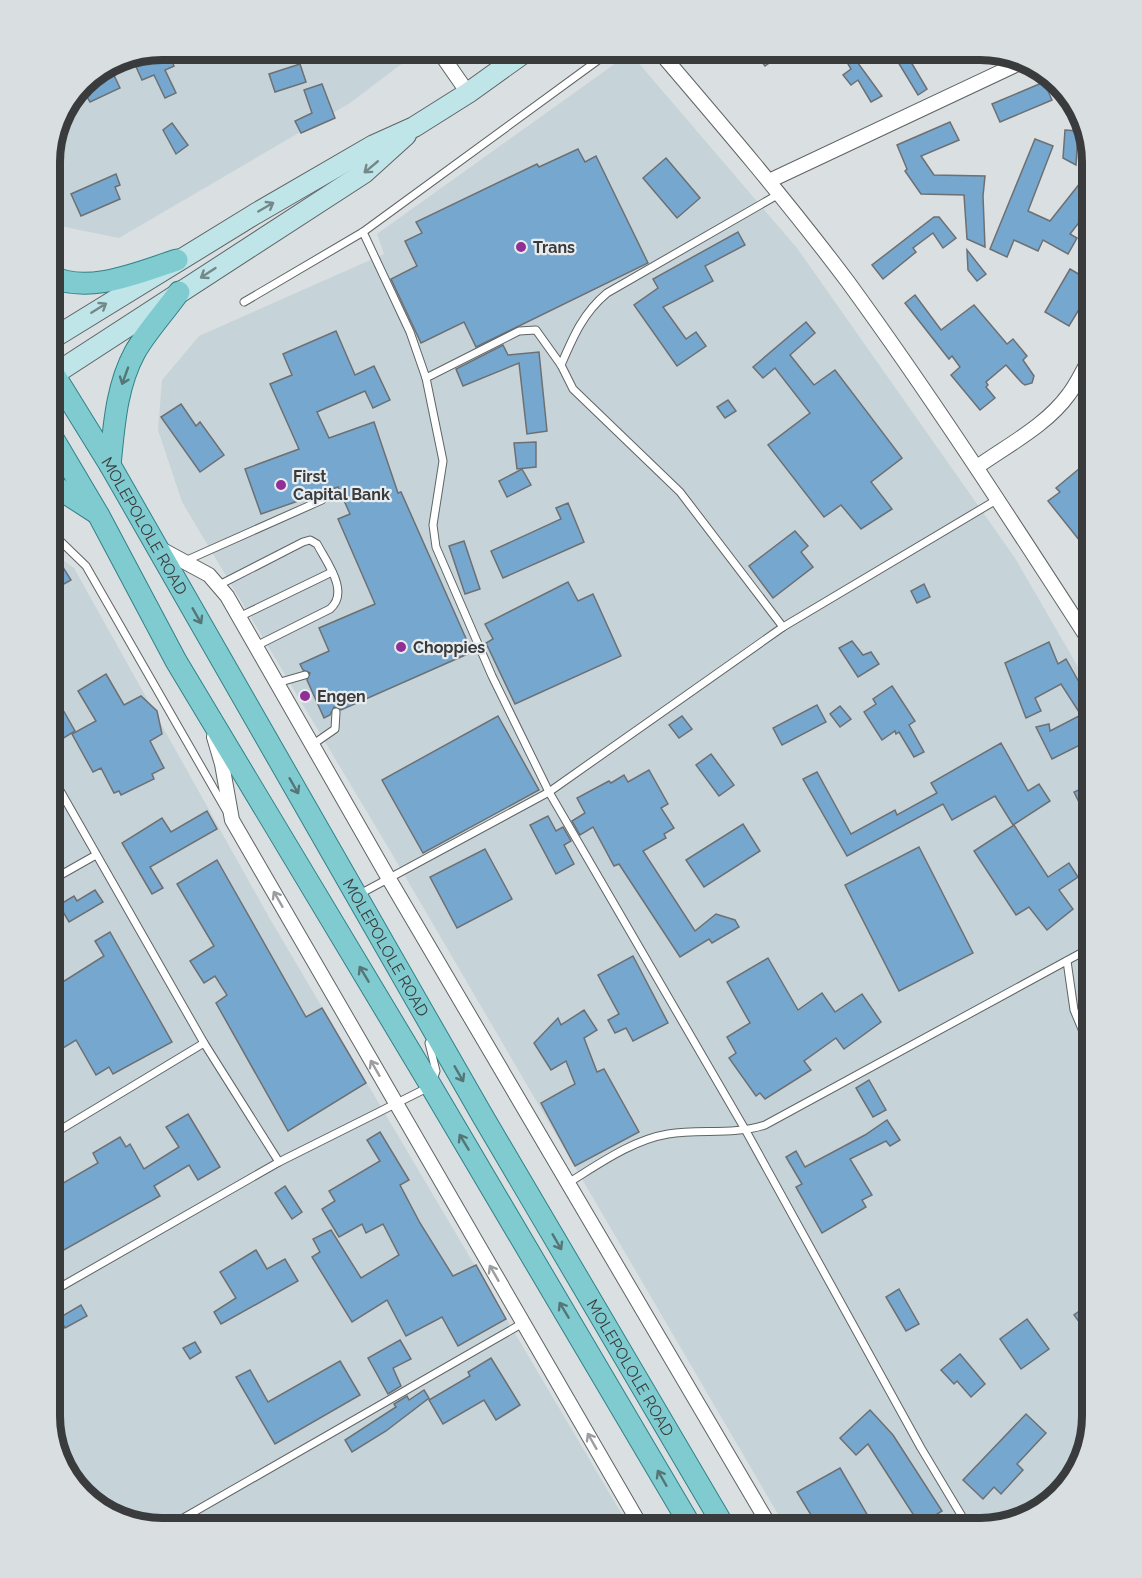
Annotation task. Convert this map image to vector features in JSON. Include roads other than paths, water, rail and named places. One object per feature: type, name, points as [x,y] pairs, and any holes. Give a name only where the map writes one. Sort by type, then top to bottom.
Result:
[{"type":"main road","points":[[60,334],[177,260],[374,145],[414,127],[514,60]]},
{"type":"main road","points":[[60,367],[364,173],[414,127]]},
{"type":"main road","points":[[60,278],[93,283],[118,279],[177,260]]},
{"type":"main road","points":[[110,465],[119,394],[125,374],[136,351],[179,292]]},
{"type":"main road","name":"MOLEPOLOLE ROAD","points":[[60,387],[110,465],[436,1034],[719,1518]]},
{"type":"main road","name":"MOLEPOLOLE ROAD","points":[[60,451],[98,514],[176,661],[686,1518]]},
{"type":"main road","points":[[60,489],[98,514]]},
{"type":"street","points":[[445,60],[468,93]]},
{"type":"street","points":[[666,60],[780,194],[848,283],[977,467],[1082,630]]},
{"type":"street","points":[[769,181],[1014,66]]},
{"type":"street","points":[[977,467],[1041,422],[1069,394],[1082,371]]},
{"type":"street","points":[[157,547],[209,575],[219,585],[765,1518]]},
{"type":"street","points":[[206,711],[222,765],[232,820],[636,1518]]},
{"type":"lane","points":[[244,302],[363,232],[598,60]]},
{"type":"lane","points":[[561,365],[579,324],[591,307],[607,293],[780,194]]},
{"type":"lane","points":[[363,232],[410,332],[426,378],[443,461],[433,525],[436,547],[492,676],[549,792],[746,1131],[921,1448],[963,1518]]},
{"type":"lane","points":[[426,378],[529,329],[536,330],[561,365],[573,388],[680,492],[783,627]]},
{"type":"lane","points":[[356,895],[549,792],[783,627],[998,500]]},
{"type":"lane","points":[[184,562],[322,501]]},
{"type":"lane","points":[[219,585],[310,540],[317,544],[332,572],[339,593],[337,602],[330,609],[256,646]]},
{"type":"lane","points":[[60,541],[86,566],[232,820]]},
{"type":"lane","points":[[239,617],[332,572]]},
{"type":"lane","points":[[277,683],[305,675]]},
{"type":"lane","points":[[312,745],[336,729],[336,712]]},
{"type":"lane","points":[[60,790],[204,1043],[279,1162]]},
{"type":"lane","points":[[60,875],[96,855]]},
{"type":"lane","points":[[567,1183],[618,1152],[664,1135],[693,1131],[746,1131],[787,1113],[1082,953]]},
{"type":"lane","points":[[1067,961],[1074,1010],[1082,1029]]},
{"type":"lane","points":[[60,1287],[279,1162],[394,1102],[431,1086],[436,1071],[429,1043],[436,1034]]},
{"type":"lane","points":[[60,1130],[204,1043]]},
{"type":"lane","points":[[183,1518],[523,1323]]},
{"type":"place","name":"Trans","points":[[521,247]]},
{"type":"place","name":"First Capital Bank","points":[[281,485]]},
{"type":"place","name":"Choppies","points":[[401,647]]},
{"type":"place","name":"Engen","points":[[305,696]]}]
